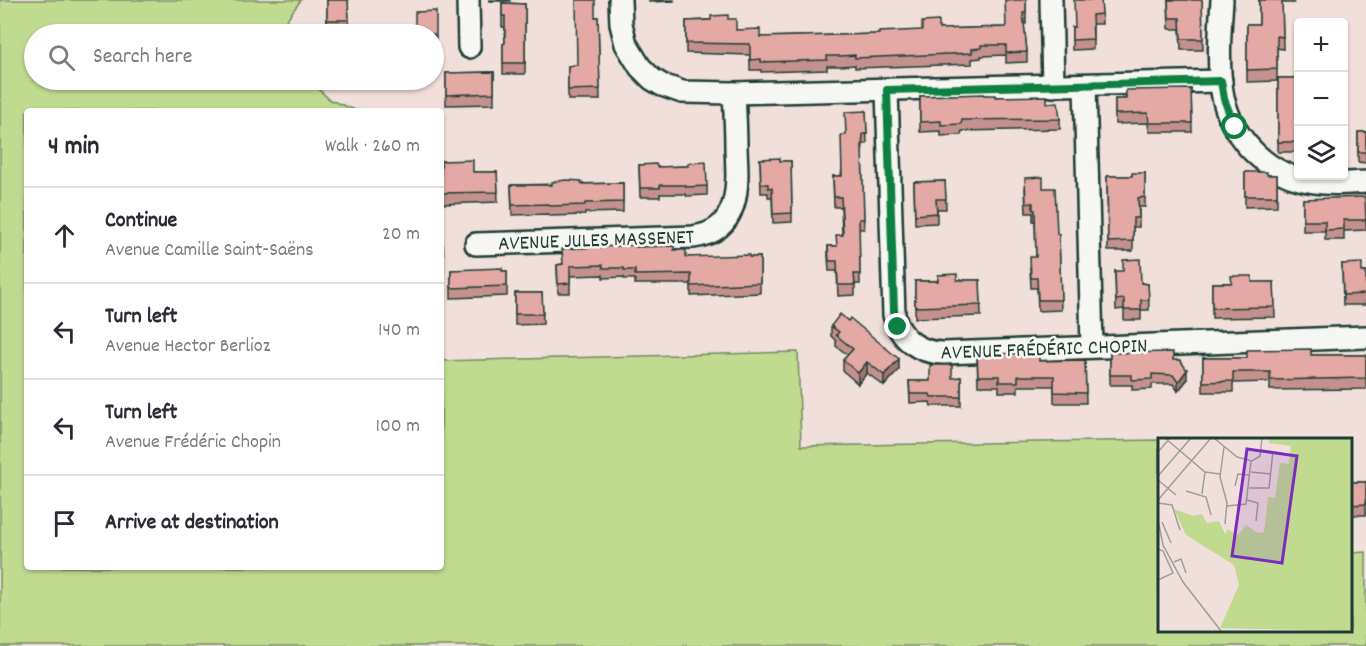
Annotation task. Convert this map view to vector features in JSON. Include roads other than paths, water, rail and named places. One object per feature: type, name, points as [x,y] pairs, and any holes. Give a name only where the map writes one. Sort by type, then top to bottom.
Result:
[{"type":"street","points":[[468,0],[469,46]]},
{"type":"street","points":[[620,0],[622,31],[626,45],[640,67],[662,85],[682,92],[887,90],[1221,81]]},
{"type":"street","points":[[1051,0],[1053,86]]},
{"type":"street","points":[[1222,0],[1221,81],[1224,99],[1235,127],[1253,152],[1271,166],[1290,176],[1316,183],[1366,182]]},
{"type":"street","points":[[1085,85],[1092,346]]},
{"type":"street","name":"AVENUE FRÉDÉRIC CHOPIN","points":[[887,90],[894,311],[896,323],[915,346],[939,353],[1366,338]]},
{"type":"street","name":"AVENUE JULES MASSENET","points":[[476,244],[693,237],[707,233],[726,218],[733,208],[737,195],[734,93]]}]
